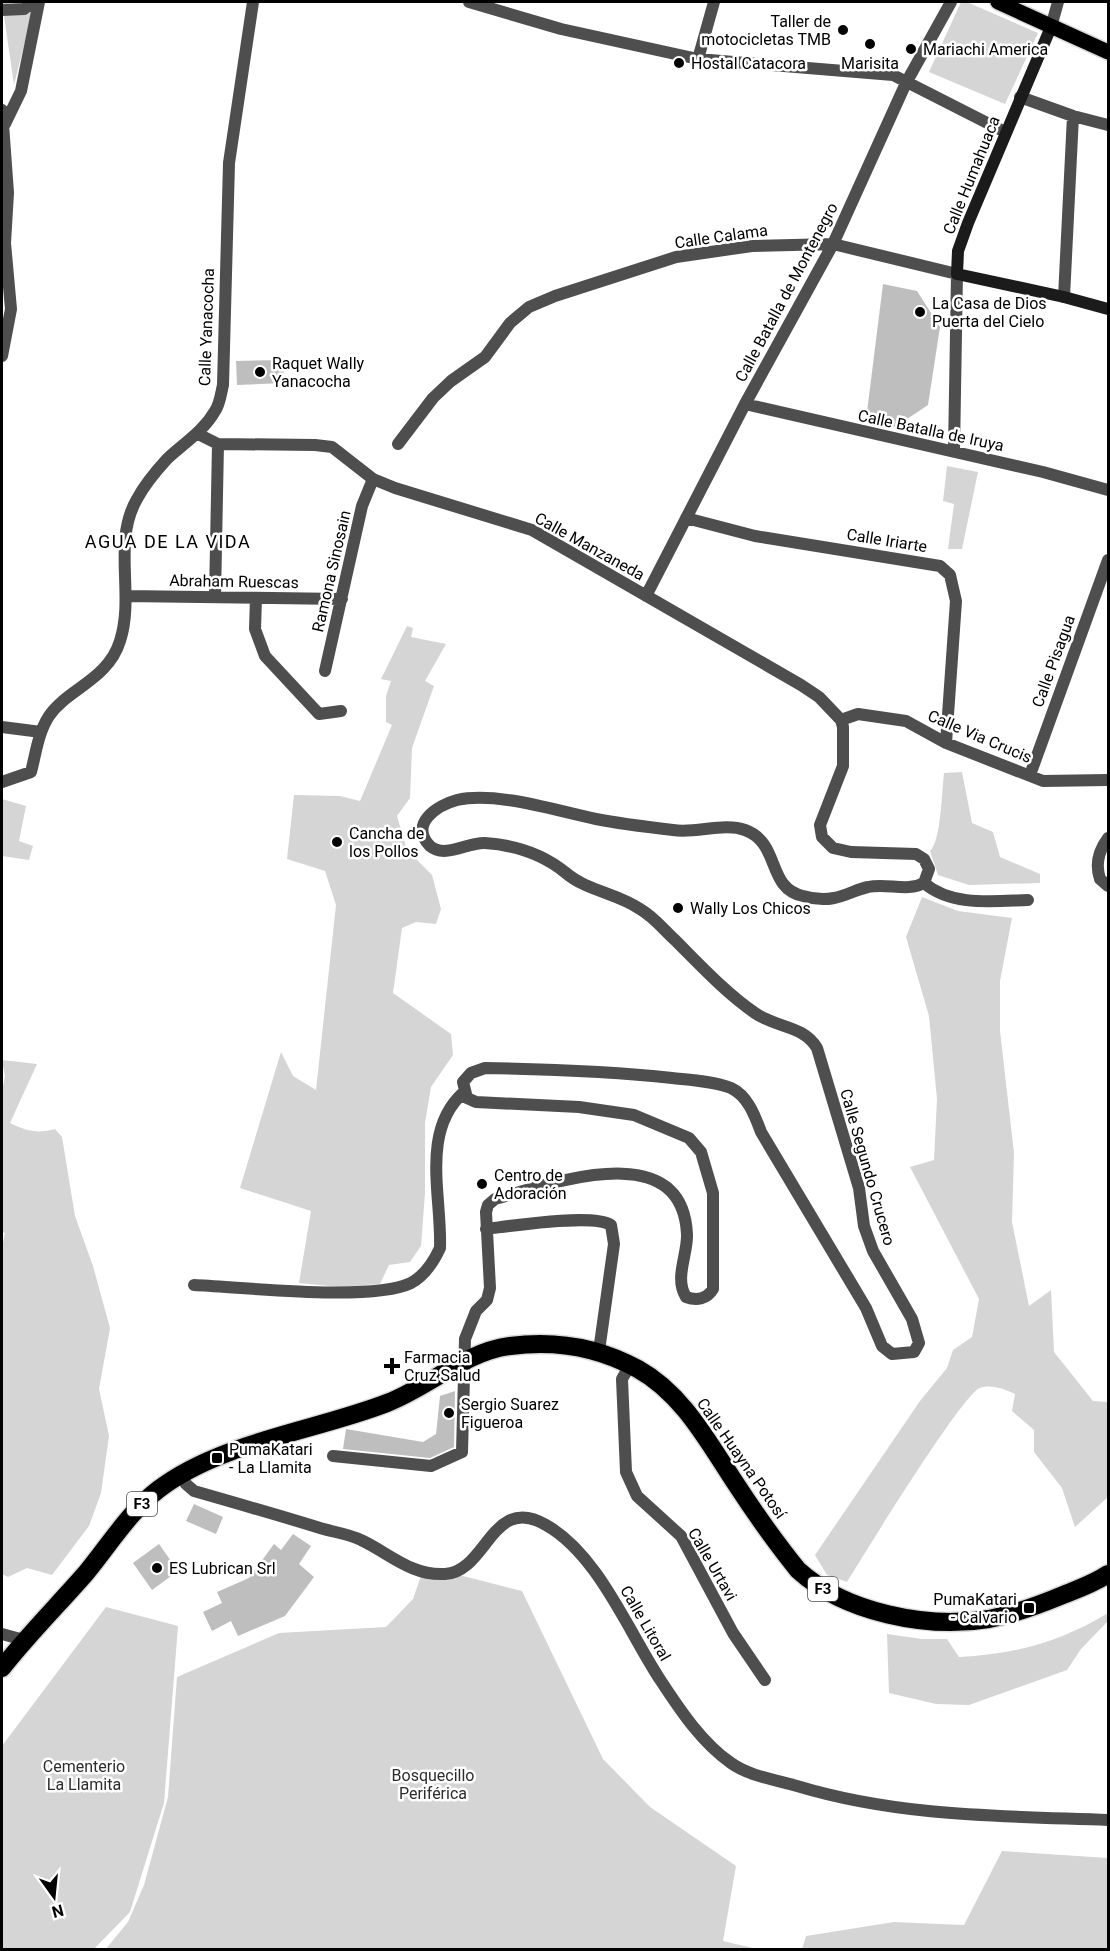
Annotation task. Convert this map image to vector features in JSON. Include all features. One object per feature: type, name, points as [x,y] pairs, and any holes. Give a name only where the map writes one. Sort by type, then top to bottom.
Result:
[{"type":"highway","name":"Calle Huayna Potosí","points":[[181,1474],[237,1451],[386,1404],[420,1389],[487,1350],[545,1342],[599,1351],[630,1365],[661,1385],[679,1401],[798,1570],[818,1586],[839,1596],[900,1616],[926,1620],[986,1619],[1029,1608],[1108,1574]]},
{"type":"highway","name":"F3","points":[[2,1668],[84,1575],[139,1507],[181,1474]]},
{"type":"main road","points":[[998,2],[1108,52]]},
{"type":"main road","name":"Calle Humahuaca","points":[[957,274],[958,251],[1005,132],[1051,27]]},
{"type":"main road","name":"Calle Calama","points":[[957,274],[1108,309]]},
{"type":"street","points":[[2,10],[24,9],[33,2]]},
{"type":"street","points":[[5,124],[21,91],[39,2]]},
{"type":"street","name":"Calle Yanacocha","points":[[2,782],[31,772],[41,732],[50,714],[98,675],[111,660],[120,642],[126,596],[124,534],[130,514],[152,476],[169,458],[198,434],[217,410],[223,385],[229,163],[253,2]]},
{"type":"street","points":[[475,2],[561,28],[698,59],[893,75],[1005,132]]},
{"type":"street","points":[[698,59],[714,2]]},
{"type":"street","name":"Calle Batalla de Montenegro","points":[[646,596],[745,404],[833,244],[906,82],[951,2]]},
{"type":"street","points":[[1051,27],[1058,2]]},
{"type":"street","points":[[1020,97],[1073,116],[1108,125]]},
{"type":"street","points":[[2,110],[5,124],[8,193],[5,243],[11,309],[2,356]]},
{"type":"street","points":[[1064,297],[1073,116]]},
{"type":"street","name":"Calle Calama","points":[[398,444],[433,398],[451,381],[485,357],[510,323],[529,307],[578,288],[676,257],[752,246],[833,244],[957,274]]},
{"type":"street","name":"Calle Humahuaca","points":[[954,451],[957,274]]},
{"type":"street","name":"Calle Batalla de Iruya","points":[[745,404],[954,451],[1108,490]]},
{"type":"street","name":"Calle Manzaneda","points":[[198,434],[218,444],[332,447],[373,480],[532,530],[819,697],[840,720]]},
{"type":"street","points":[[215,597],[218,444]]},
{"type":"street","name":"Ramona Sinosain","points":[[325,671],[362,506],[373,480]]},
{"type":"street","name":"Calle Iriarte","points":[[686,518],[755,536],[940,566],[950,575],[956,601],[946,743]]},
{"type":"street","name":"Calle Pisagua","points":[[1030,775],[1108,560]]},
{"type":"street","name":"Abraham Ruescas","points":[[126,596],[342,599]]},
{"type":"street","points":[[256,598],[255,629],[265,656],[319,714],[341,711]]},
{"type":"street","name":"Calle Via Crucis","points":[[840,720],[858,714],[906,721],[946,743],[1043,781],[1108,780]]},
{"type":"street","points":[[840,720],[845,741],[843,766],[820,825],[822,837],[833,848],[851,852],[920,856],[929,869],[924,883],[931,890],[958,899],[1028,900]]},
{"type":"street","points":[[2,727],[41,732]]},
{"type":"street","name":"Calle Segundo Crucero","points":[[464,1092],[463,1082],[471,1073],[485,1068],[607,1070],[697,1081],[731,1089],[743,1098],[753,1111],[761,1132],[866,1308],[882,1346],[892,1354],[914,1352],[918,1347],[919,1338],[912,1319],[873,1251],[864,1226],[859,1188],[817,1048],[808,1036],[766,1020],[747,1007],[711,976],[654,918],[639,907],[576,882],[562,870],[531,852],[512,846],[482,843],[447,851],[438,850],[426,841],[423,827],[427,816],[442,806],[458,800],[481,798],[532,804],[598,820],[676,831],[745,830],[764,843],[781,885],[790,893],[816,899],[835,898],[865,887],[882,885],[912,888],[924,883]]},
{"type":"street","points":[[1108,838],[1098,862],[1100,879],[1108,885]]},
{"type":"street","points":[[194,1285],[350,1292],[400,1287],[413,1282],[435,1259],[440,1248],[436,1155],[441,1127],[452,1102],[464,1092],[467,1098],[476,1102],[579,1107],[634,1115],[689,1138],[701,1152],[709,1172],[714,1213],[716,1282],[711,1293],[702,1298],[692,1299],[684,1293],[681,1278],[687,1236],[680,1204],[670,1189],[647,1178],[591,1174],[495,1199],[488,1205],[486,1229],[490,1288],[487,1300],[476,1311],[465,1339],[462,1452],[431,1466],[333,1456]]},
{"type":"street","points":[[486,1229],[527,1223],[584,1220],[606,1221],[611,1225],[614,1245],[599,1351]]},
{"type":"street","name":"Calle Urtavi","points":[[630,1365],[622,1379],[626,1472],[630,1484],[637,1496],[681,1536],[733,1633],[765,1680]]},
{"type":"street","name":"Calle Litoral","points":[[181,1474],[186,1484],[195,1491],[361,1539],[400,1564],[426,1572],[456,1572],[466,1565],[501,1524],[517,1518],[546,1524],[571,1545],[598,1575],[674,1700],[714,1750],[733,1765],[828,1797],[911,1812],[1108,1821]]},
{"type":"street","points":[[2,1634],[24,1641]]},
{"type":"green space","points":[[2,2],[20,6],[35,2],[14,85]]},
{"type":"green space","points":[[961,2],[967,2],[1038,33],[1005,104],[929,72]]},
{"type":"green space","points":[[947,466],[978,472],[962,549],[948,549],[954,504],[943,501]]},
{"type":"green space","points":[[407,626],[413,628],[411,637],[446,644],[425,681],[434,686],[412,748],[410,798],[397,816],[407,850],[432,875],[441,909],[436,924],[416,922],[402,928],[393,993],[451,1034],[453,1055],[431,1087],[425,1123],[425,1193],[421,1246],[410,1262],[389,1265],[380,1284],[339,1287],[299,1283],[311,1211],[240,1188],[281,1052],[293,1076],[316,1090],[336,905],[325,871],[287,859],[294,795],[340,796],[360,801],[392,725],[386,722],[386,696],[391,681],[381,679]]},
{"type":"green space","points":[[962,772],[972,823],[993,832],[1000,857],[1040,874],[1040,883],[969,885],[938,875],[930,851],[937,837],[939,826],[944,773]]},
{"type":"green space","points":[[2,799],[26,806],[19,841],[33,846],[29,860],[2,856]]},
{"type":"green space","points":[[922,897],[958,911],[1012,918],[1000,981],[1000,1031],[1014,1153],[1012,1222],[1029,1306],[1051,1290],[1054,1352],[1093,1401],[1108,1402],[1108,1497],[1075,1527],[1062,1488],[1034,1452],[1034,1430],[1012,1411],[1015,1394],[993,1387],[980,1388],[954,1417],[847,1582],[827,1575],[815,1555],[920,1401],[947,1368],[953,1350],[972,1337],[979,1299],[910,1167],[934,1160],[937,1099],[929,1016],[906,937]]},
{"type":"green space","points":[[2,1060],[37,1064],[10,1123],[32,1131],[55,1129],[62,1137],[75,1216],[93,1266],[110,1328],[99,1389],[109,1436],[101,1493],[89,1526],[52,1575],[27,1568],[8,1577],[2,1574],[2,1247],[5,1233],[2,1232],[2,1092],[5,1076]]},
{"type":"green space","name":"Bosquecillo Periférica","points":[[423,1570],[463,1576],[522,1591],[603,1759],[650,1807],[736,1866],[723,1941],[757,1949],[105,1950],[128,1922],[144,1885],[168,1797],[177,1677],[279,1633],[386,1627],[413,1599]]},
{"type":"green space","name":"Cementerio La Llamita","points":[[106,1607],[178,1626],[164,1803],[130,1912],[94,1949],[2,1949],[2,1746]]},
{"type":"green space","points":[[1108,1613],[1108,1621],[1081,1649],[1067,1670],[969,1705],[936,1704],[889,1693],[887,1634],[922,1639],[947,1639],[959,1657],[1000,1653],[1037,1645],[1072,1632]]},
{"type":"green space","points":[[1002,1851],[1108,1858],[1108,1949],[802,1949],[806,1936],[894,1922],[964,1925]]},
{"type":"building","points":[[883,284],[917,291],[940,327],[928,405],[895,427],[866,420]]},
{"type":"building","name":"Raquet Wally Yanacocha","points":[[283,360],[284,383],[237,385],[236,361]]},
{"type":"building","name":"Sergio Suarez Figueroa","points":[[455,1391],[454,1447],[430,1458],[343,1449],[346,1429],[423,1442],[436,1434],[440,1396]]},
{"type":"building","points":[[194,1504],[223,1517],[216,1534],[186,1521]]},
{"type":"building","points":[[293,1534],[311,1546],[299,1564],[314,1577],[285,1616],[238,1636],[231,1621],[212,1631],[203,1612],[222,1603],[217,1592],[249,1578],[274,1544],[281,1550]]},
{"type":"building","points":[[159,1544],[178,1571],[152,1590],[133,1563]]},
{"type":"place","name":"Taller de motocicletas TMB","points":[[843,30]]},
{"type":"place","name":"Marisita","points":[[870,44]]},
{"type":"place","name":"Mariachi America","points":[[911,49]]},
{"type":"place","name":"Hostal Catacora","points":[[679,63]]},
{"type":"place","name":"La Casa de Dios Puerta del Cielo","points":[[920,312]]},
{"type":"place","name":"Raquet Wally Yanacocha","points":[[260,372]]},
{"type":"place","name":"Cancha de los Pollos","points":[[337,842]]},
{"type":"place","name":"Wally Los Chicos","points":[[678,908]]},
{"type":"place","name":"Centro de Adoración","points":[[482,1184]]},
{"type":"place","name":"Farmacia Cruz Salud","points":[[392,1366]]},
{"type":"place","name":"Sergio Suarez Figueroa","points":[[449,1413]]},
{"type":"place","name":"PumaKatari - La Llamita","points":[[217,1458]]},
{"type":"place","name":"ES Lubrican Srl","points":[[157,1568]]},
{"type":"place","name":"PumaKatari - Calvario","points":[[1029,1608]]},
{"type":"district","name":"AGUA DE LA VIDA","points":[[168,542]]}]
